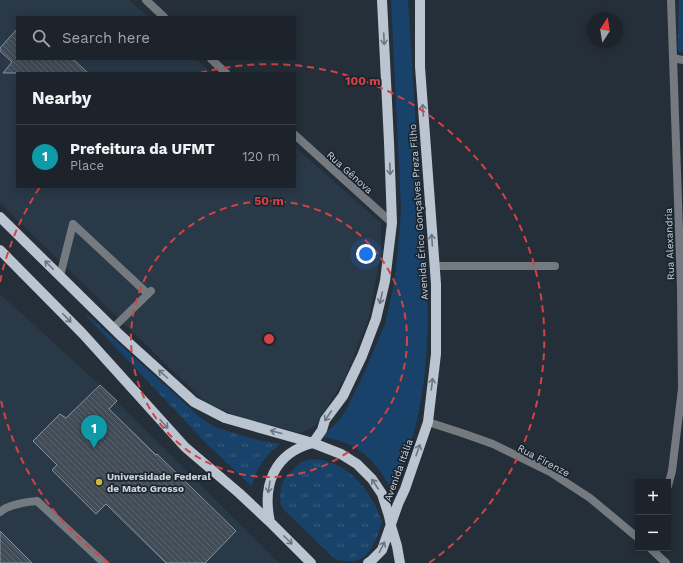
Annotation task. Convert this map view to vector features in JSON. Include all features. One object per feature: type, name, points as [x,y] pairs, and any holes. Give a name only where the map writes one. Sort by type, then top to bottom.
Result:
[{"type":"main road","points":[[270,522],[268,512],[268,490],[272,475],[282,460],[304,445],[313,443],[322,430],[325,420],[343,396],[362,356],[376,318],[385,281],[392,223],[382,0]]},
{"type":"main road","name":"Avenida Érico Gonçalves Preza Filho","points":[[420,0],[420,67],[436,284],[436,354],[428,422]]},
{"type":"main road","points":[[0,217],[113,328],[194,402],[225,418],[313,443],[341,454],[357,464],[372,479],[382,494],[397,546],[400,563]]},
{"type":"main road","points":[[0,250],[83,334],[185,447],[239,493],[308,560],[316,563]]},
{"type":"main road","name":"Avenida Itália","points":[[368,563],[382,550],[428,422]]},
{"type":"street","points":[[146,0],[163,16]]},
{"type":"street","name":"Rua Alexandria","points":[[670,0],[681,287],[682,389],[670,479]]},
{"type":"street","points":[[672,58],[683,60]]},
{"type":"street","points":[[212,60],[225,72]]},
{"type":"street","name":"Rua Gênova","points":[[296,136],[392,223]]},
{"type":"street","points":[[60,276],[73,224],[150,292],[113,328]]},
{"type":"street","points":[[434,266],[555,266]]},
{"type":"street","name":"Rua Firenze","points":[[428,422],[494,444],[550,472],[590,498],[635,536]]},
{"type":"street","points":[[0,512],[3,509],[25,502],[38,501],[104,563]]},
{"type":"street","points":[[653,551],[666,563]]},
{"type":"shaded area","points":[[0,0],[129,0],[147,16],[16,16],[16,60],[197,60],[211,72],[16,72],[16,188],[296,188],[296,148],[381,223],[381,252],[369,317],[345,378],[315,426],[300,433],[239,417],[206,403],[0,203]]},
{"type":"shaded area","name":"Universidade Federal de Mato Grosso","points":[[0,294],[100,385],[279,563],[0,563]]},
{"type":"green space","points":[[391,0],[408,0],[428,317],[427,348],[423,390],[419,412],[394,494],[374,463],[368,457],[347,443],[322,437],[340,419],[346,410],[363,375],[385,324],[394,284],[401,209]]},
{"type":"green space","points":[[679,0],[683,0],[683,52],[678,51]]},
{"type":"green space","points":[[86,316],[90,317],[202,419],[215,427],[258,440],[280,444],[262,462],[252,486],[206,443]]},
{"type":"green space","points":[[307,460],[325,460],[351,474],[364,488],[375,504],[382,522],[371,548],[368,553],[360,559],[344,561],[335,559],[284,510],[280,503],[281,487],[284,479],[300,463]]},
{"type":"building","points":[[16,30],[16,60],[74,60],[87,72],[3,73],[12,62],[0,51],[0,48]]},
{"type":"building","points":[[100,385],[117,401],[109,409],[236,531],[205,563],[166,563],[106,504],[96,514],[52,470],[57,465],[33,441],[60,414],[66,418]]},
{"type":"building","points":[[0,531],[32,563],[0,563]]},
{"type":"place","name":"Prefeitura da UFMT","points":[[94,448]]},
{"type":"place","name":"Universidade Federal de Mato Grosso","points":[[99,482]]}]
